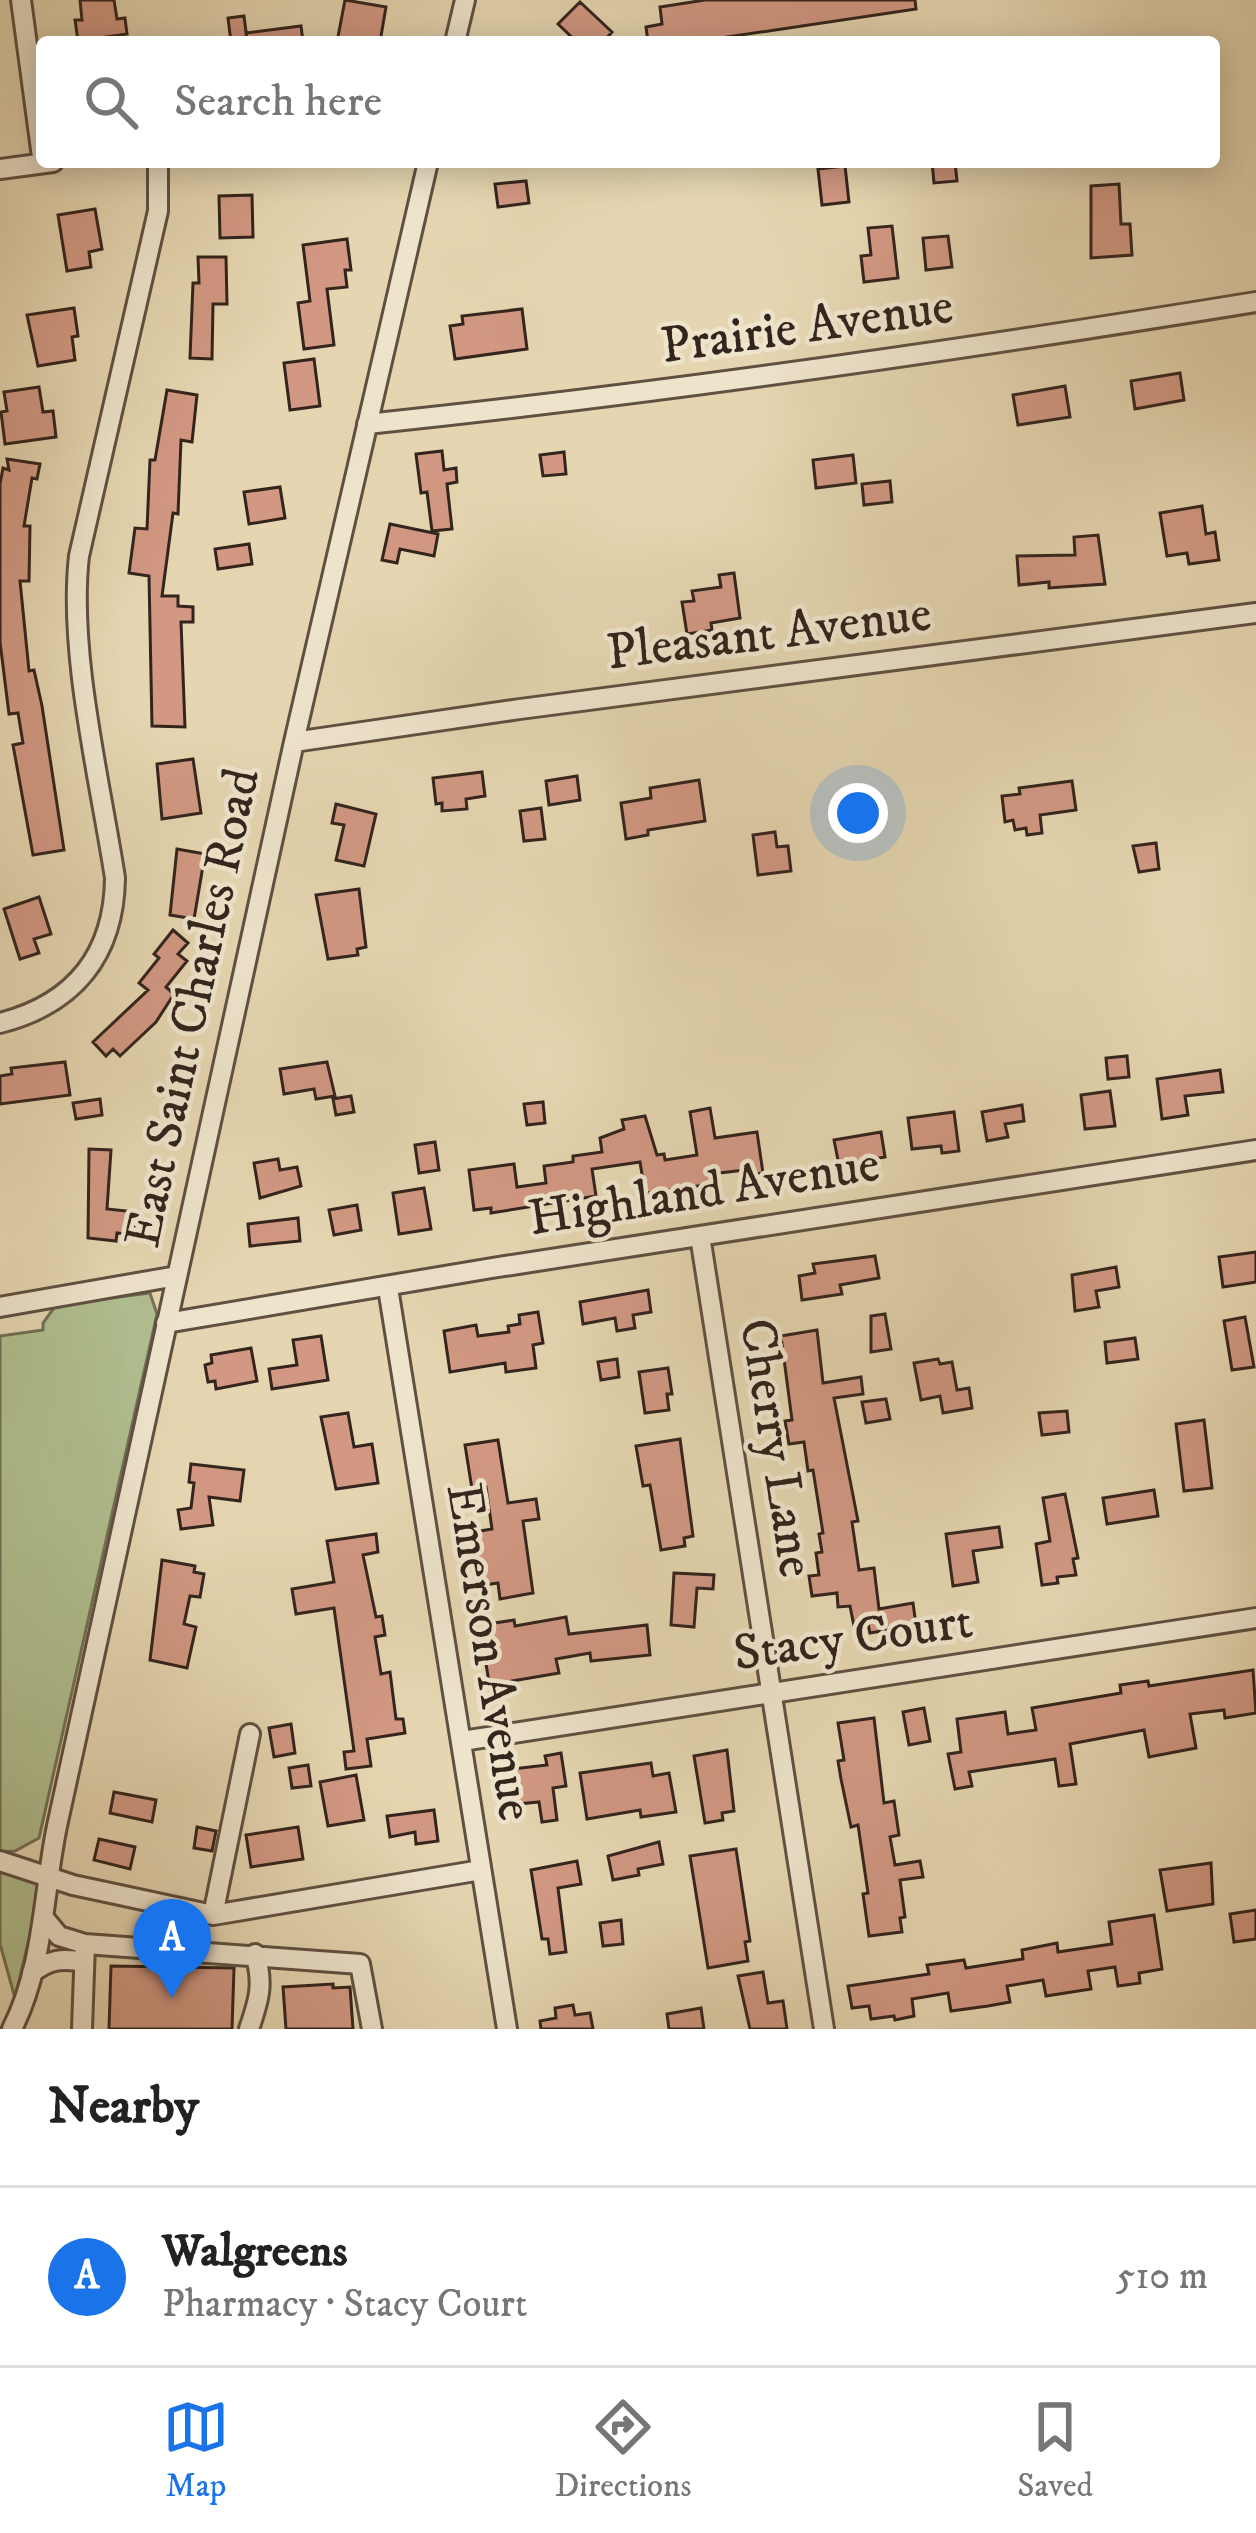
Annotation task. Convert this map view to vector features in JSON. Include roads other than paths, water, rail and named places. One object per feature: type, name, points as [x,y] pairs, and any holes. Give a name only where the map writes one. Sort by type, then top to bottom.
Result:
[{"type":"street","points":[[21,0],[36,115]]},
{"type":"street","points":[[456,36],[465,0]]},
{"type":"street","points":[[0,169],[36,162]]},
{"type":"street","points":[[0,1022],[38,1011],[89,972],[112,915],[115,878],[77,635],[75,591],[158,211],[158,168]]},
{"type":"street","name":"East Saint Charles Road","points":[[12,2029],[32,1973],[57,1826],[166,1324],[427,168]]},
{"type":"street","name":"Prairie Avenue","points":[[367,424],[844,365],[1256,302]]},
{"type":"street","name":"Pleasant Avenue","points":[[294,742],[1256,613]]},
{"type":"street","name":"Highland Avenue","points":[[166,1324],[1256,1150]]},
{"type":"street","name":"Cherry Lane","points":[[700,1236],[824,2029]]},
{"type":"street","points":[[0,1306],[177,1276]]},
{"type":"street","name":"Emerson Avenue","points":[[388,1288],[507,2029]]},
{"type":"street","name":"Stacy Court","points":[[462,1741],[1256,1618]]},
{"type":"street","points":[[213,1916],[250,1734]]},
{"type":"street","points":[[0,1861],[73,1885],[213,1916],[482,1870]]},
{"type":"street","points":[[44,1918],[59,1936],[85,1953]]},
{"type":"street","points":[[82,2029],[85,1953]]},
{"type":"street","points":[[32,1973],[44,1964],[85,1953],[255,1954],[360,1964],[372,2029]]},
{"type":"street","points":[[249,2029],[261,2002],[262,1976],[255,1954]]},
{"type":"place","name":"Walgreens","points":[[172,1998]]}]
